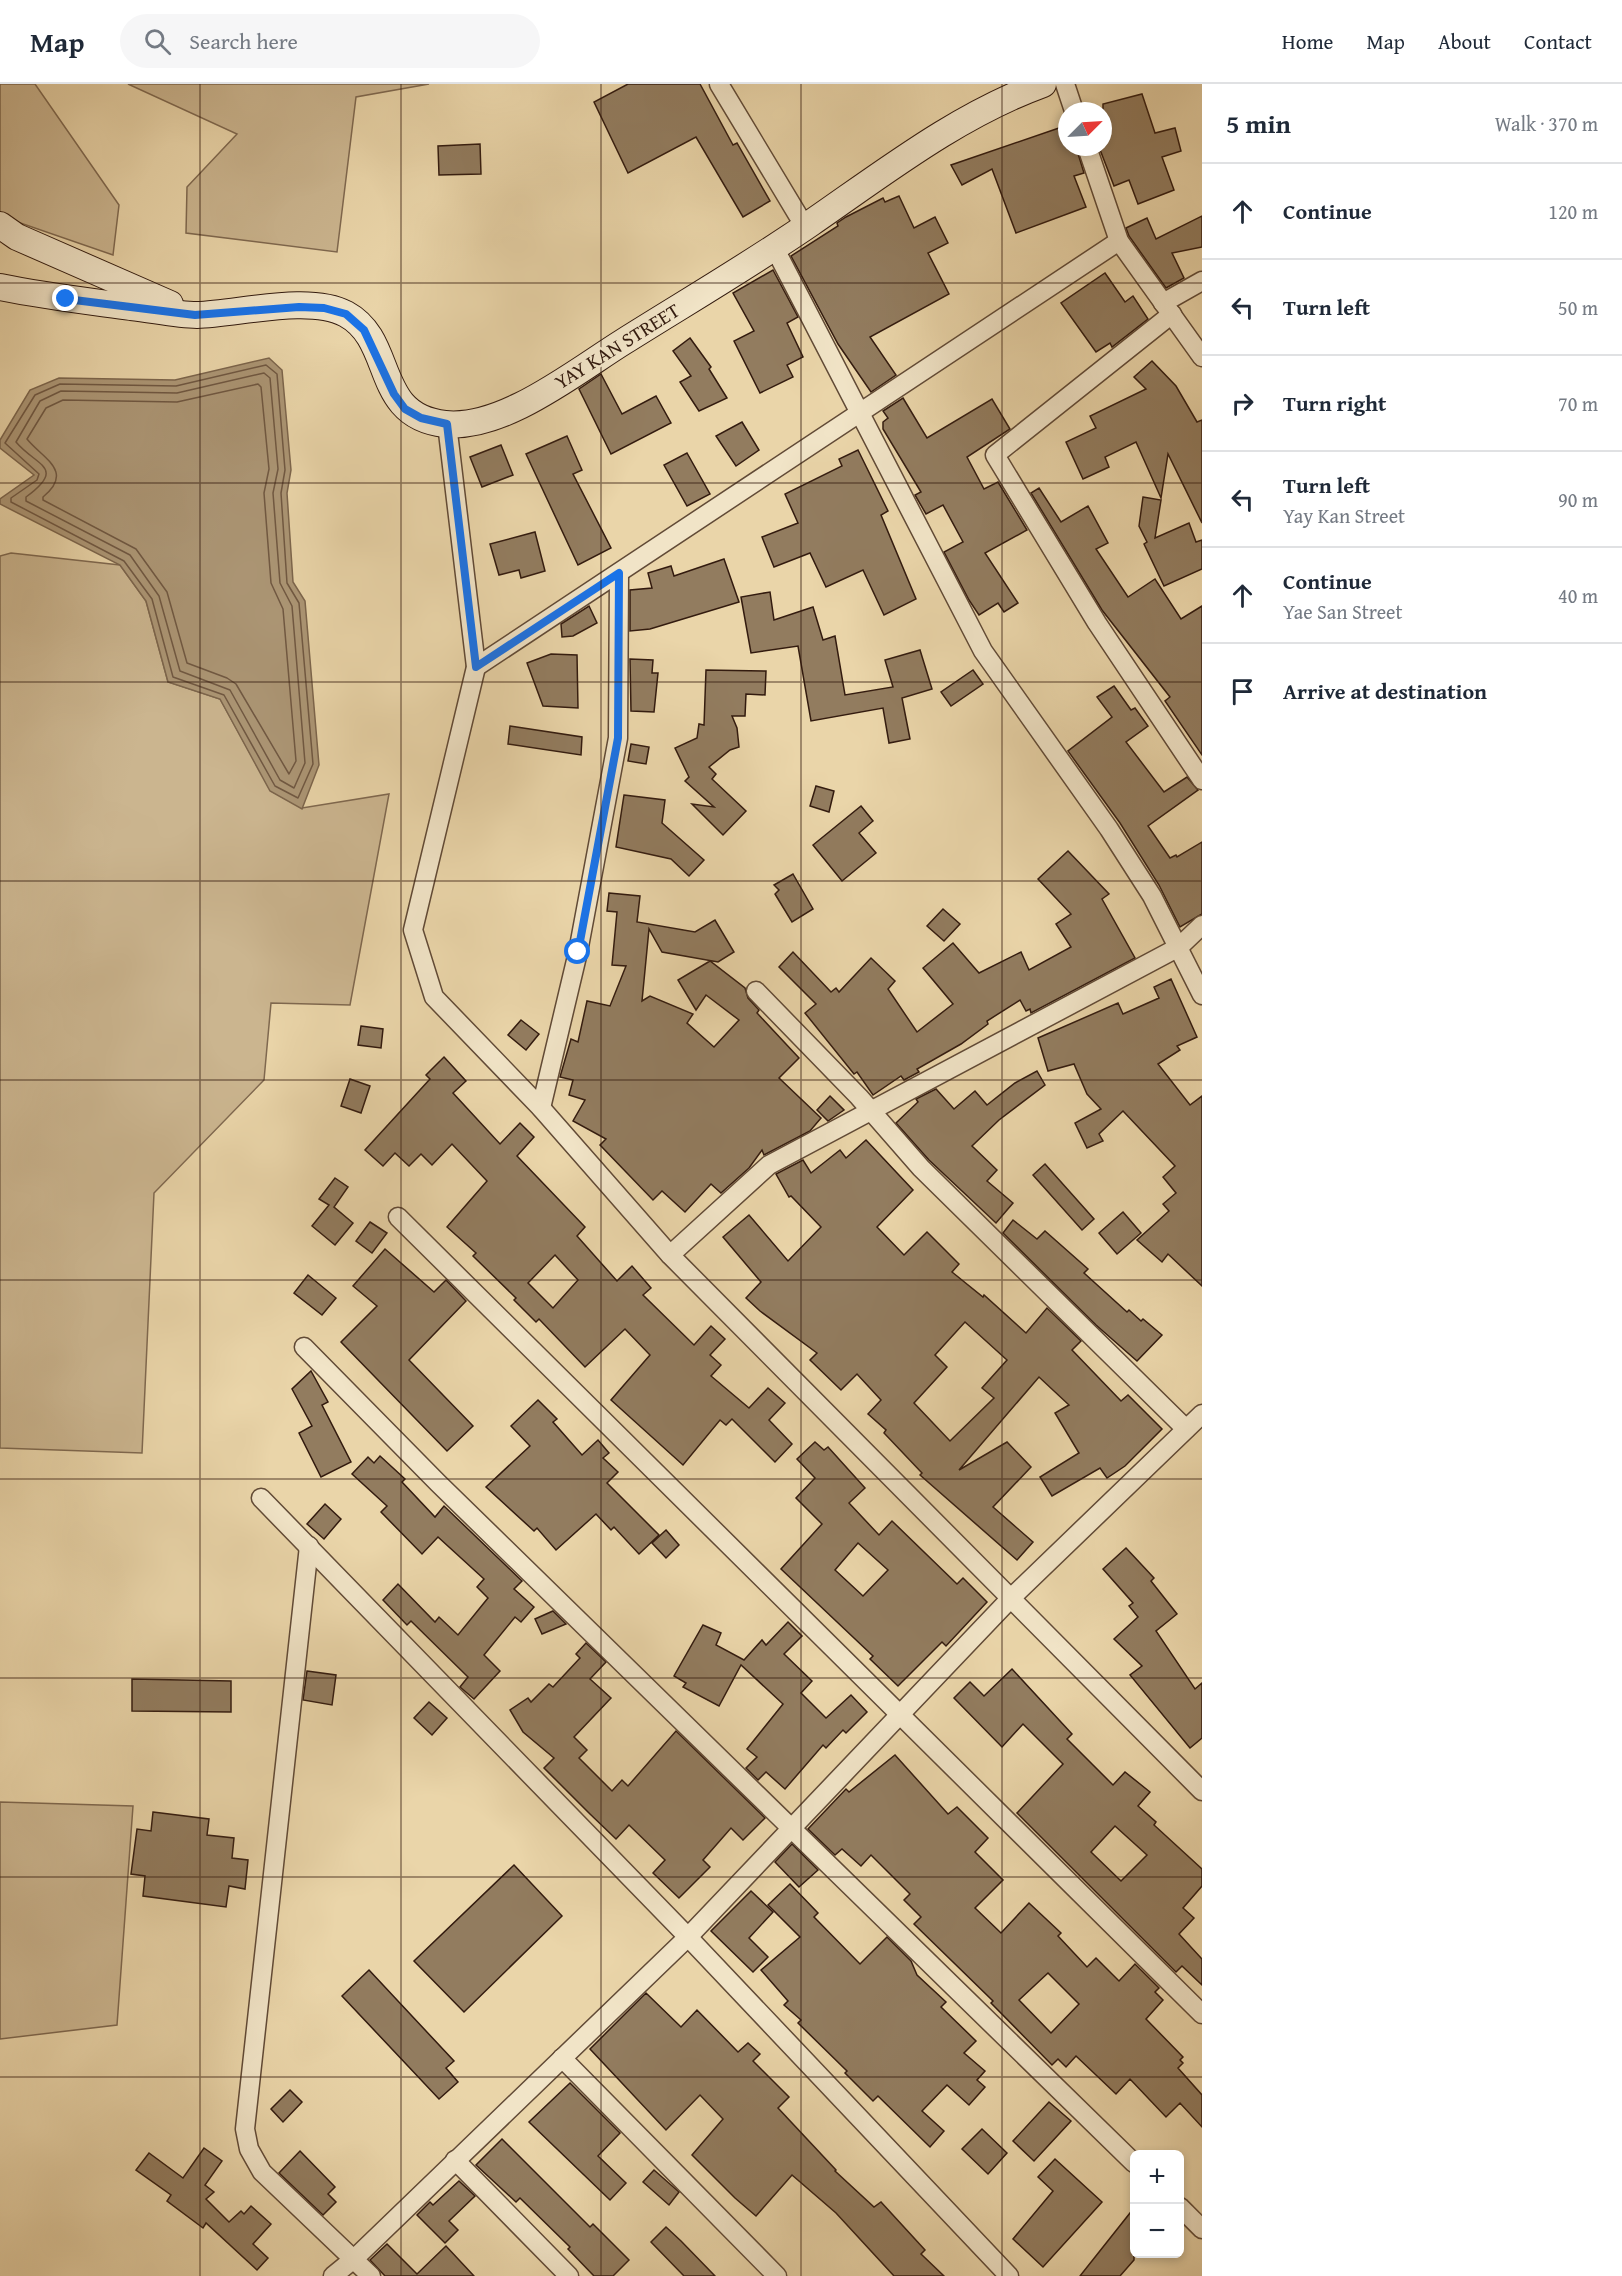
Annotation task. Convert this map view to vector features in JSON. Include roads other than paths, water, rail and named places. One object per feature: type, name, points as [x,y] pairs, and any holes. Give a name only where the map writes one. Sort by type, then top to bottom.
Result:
[{"type":"main road","name":"YAY KAN STREET","points":[[0,287],[66,299],[195,315],[299,307],[324,308],[346,314],[364,330],[394,394],[405,409],[421,418],[447,424],[476,422],[506,413],[774,247],[937,138],[993,104],[1043,84]]},
{"type":"main road","points":[[0,225],[17,237],[195,315]]},
{"type":"street","points":[[719,84],[805,227]]},
{"type":"street","points":[[1065,84],[1071,102]]},
{"type":"street","points":[[1090,156],[1119,241],[1202,357]]},
{"type":"street","points":[[476,667],[1119,241]]},
{"type":"street","points":[[774,247],[983,651],[1109,829],[1152,896],[1202,995]]},
{"type":"street","points":[[1202,281],[1167,308],[995,455],[1097,623],[1202,780]]},
{"type":"street","points":[[447,424],[476,667],[413,930],[435,997],[541,1108],[670,1255],[1202,1791]]},
{"type":"street","points":[[541,1108],[578,952],[618,738],[619,573]]},
{"type":"street","points":[[670,1255],[769,1165],[871,1113],[1179,947],[1202,925]]},
{"type":"street","points":[[756,991],[851,1089],[921,1168],[1186,1429]]},
{"type":"street","points":[[398,1216],[1202,2014]]},
{"type":"street","points":[[304,1347],[438,1484],[1130,2159]]},
{"type":"street","points":[[333,2276],[355,2258],[688,1937],[1010,1599],[1202,1414]]},
{"type":"street","points":[[261,1498],[688,1937],[1009,2276]]},
{"type":"street","points":[[309,1546],[245,2129],[249,2149],[262,2172],[355,2258],[371,2276]]},
{"type":"street","points":[[562,2058],[777,2276]]},
{"type":"street","points":[[455,2160],[568,2276]]},
{"type":"street","points":[[1184,2212],[1202,2229]]},
{"type":"water","points":[[269,358],[282,370],[291,470],[287,493],[293,582],[305,601],[319,765],[302,809],[270,791],[220,699],[168,682],[146,601],[120,565],[0,504],[0,499],[34,475],[0,448],[0,440],[30,390],[59,378],[175,380]]}]
